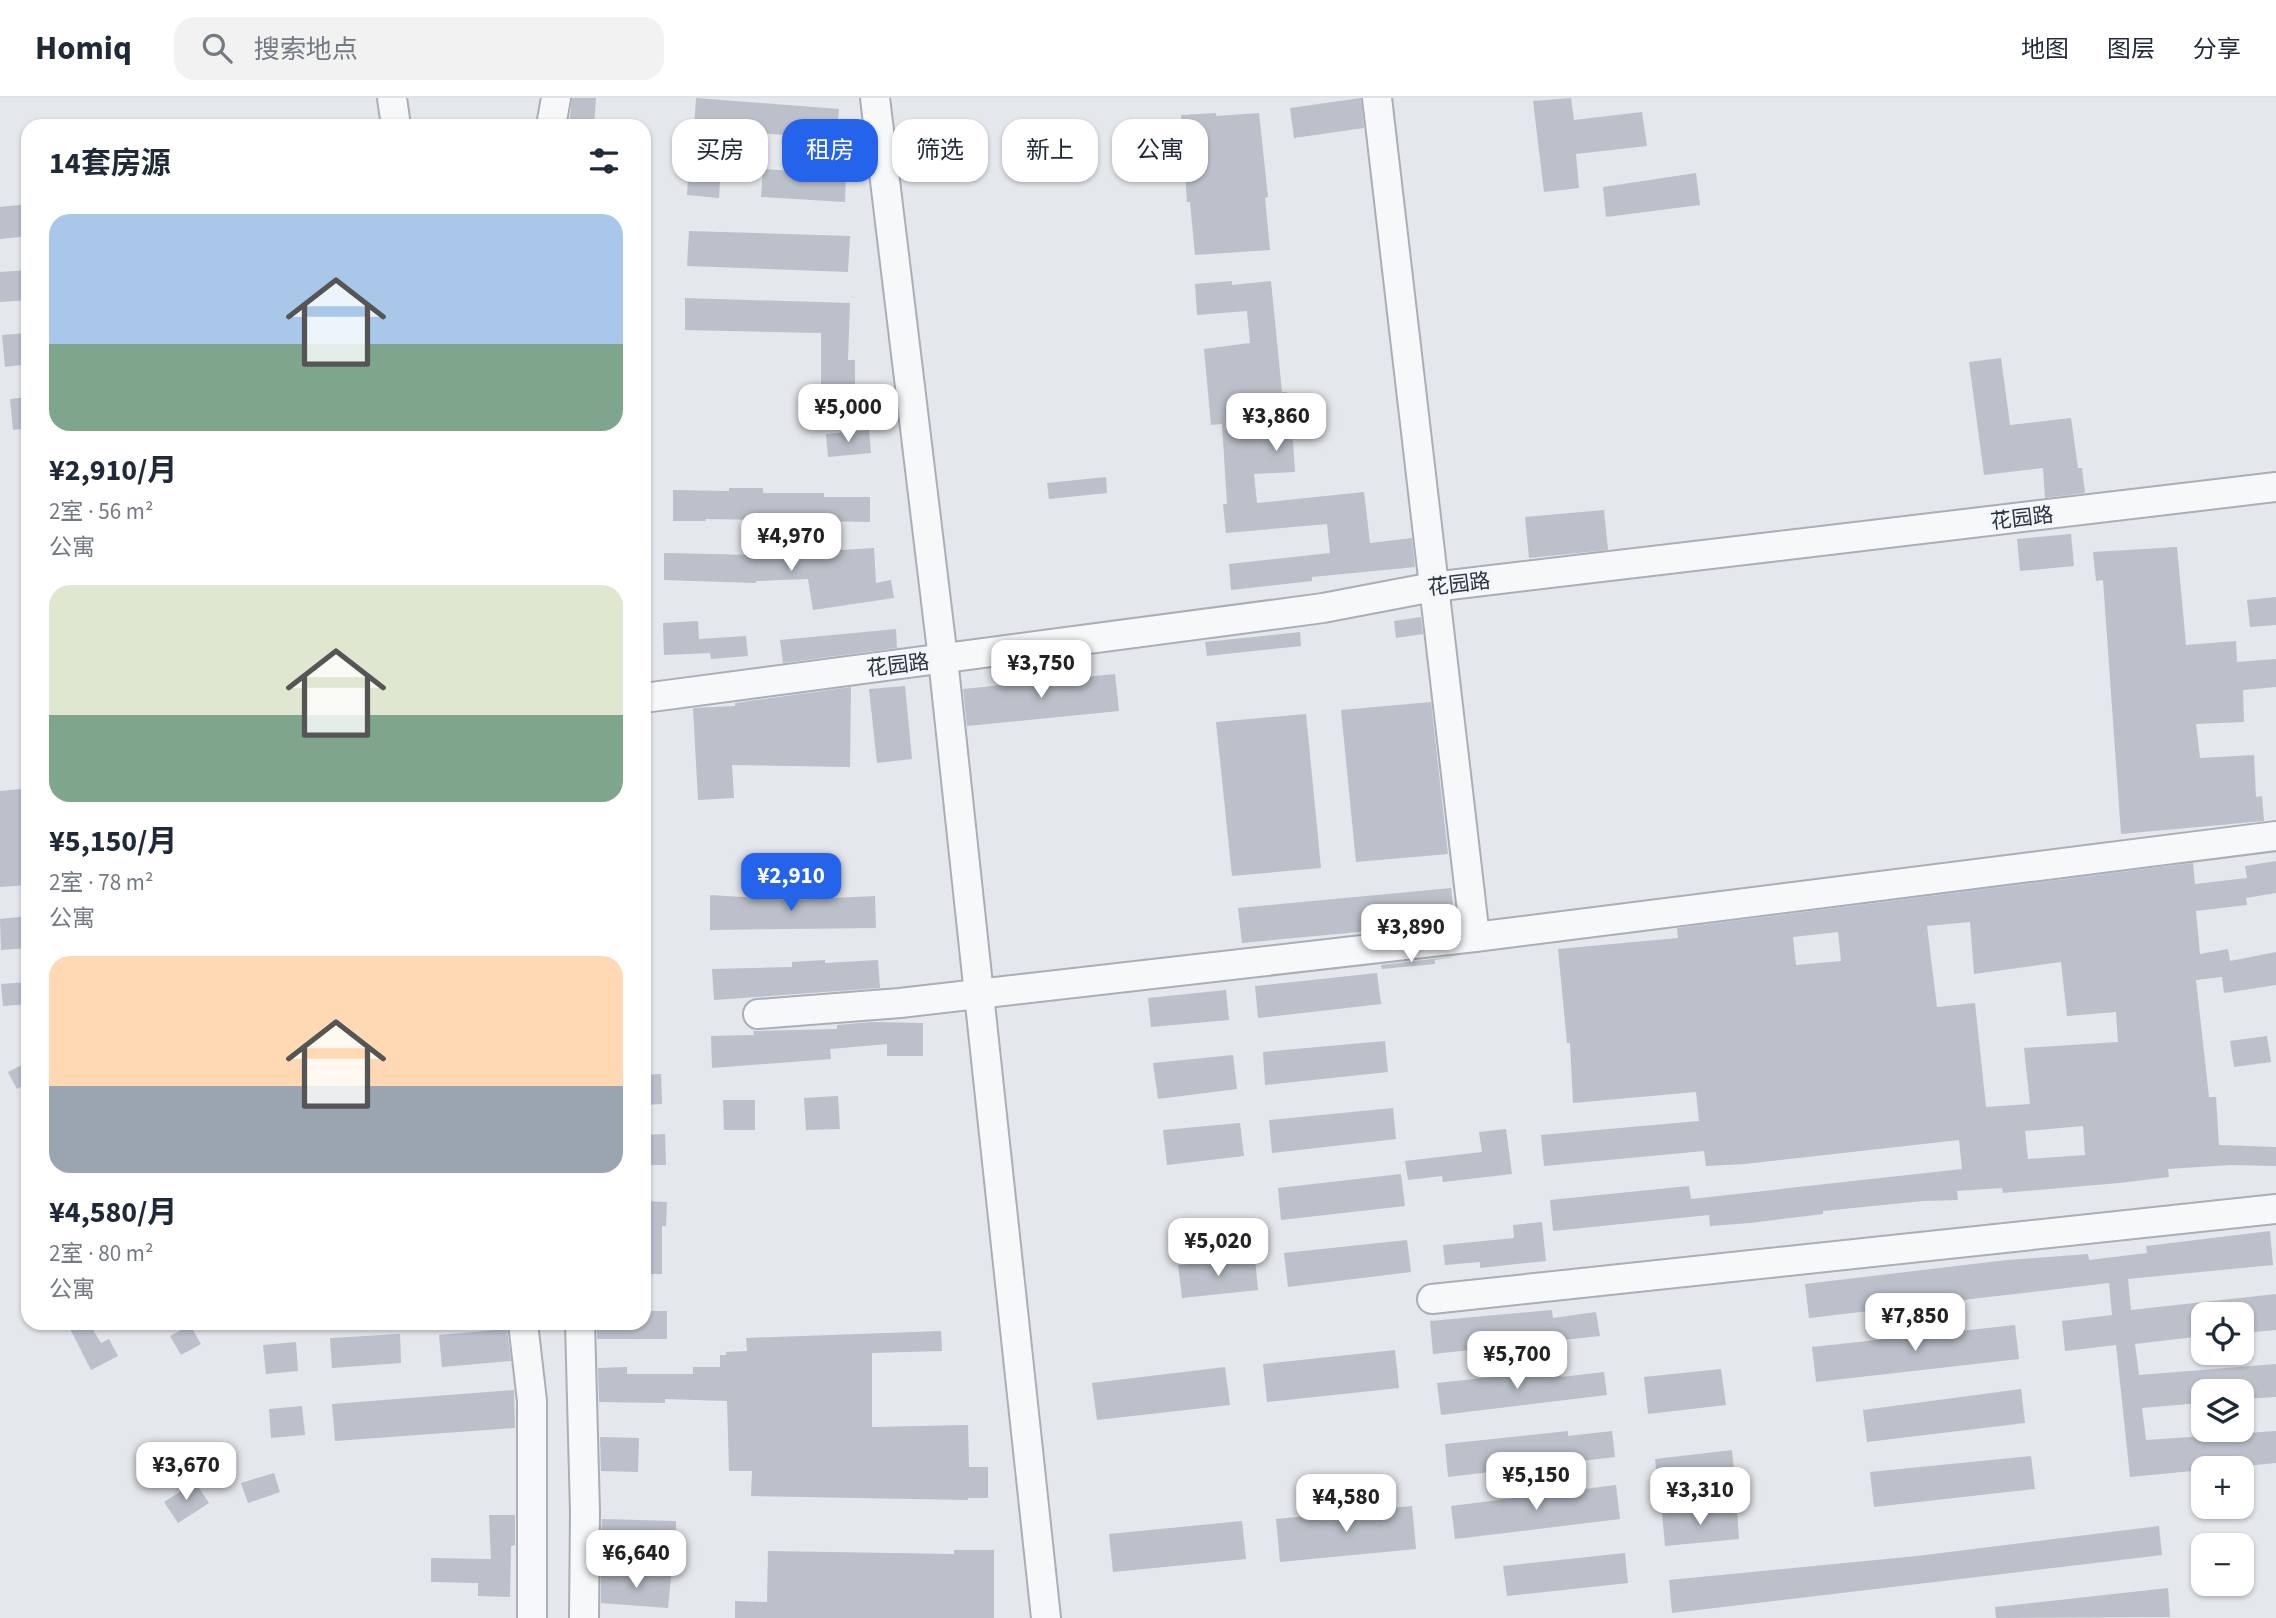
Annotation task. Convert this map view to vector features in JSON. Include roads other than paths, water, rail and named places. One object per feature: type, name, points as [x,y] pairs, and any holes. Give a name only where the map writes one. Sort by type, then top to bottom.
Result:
[{"type":"street","points":[[392,98],[395,119]]},
{"type":"street","points":[[552,119],[556,98]]},
{"type":"street","points":[[875,98],[943,659],[1046,1618]]},
{"type":"street","points":[[1377,98],[1475,937]]},
{"type":"street","name":"花园路","points":[[651,697],[1323,608],[1433,587],[2276,487]]},
{"type":"street","points":[[758,1014],[979,994],[1475,937],[2276,836]]},
{"type":"street","points":[[1432,1300],[2276,1209]]},
{"type":"street","points":[[524,1330],[532,1401],[532,1618]]},
{"type":"street","points":[[580,1330],[585,1512],[584,1618]]}]
